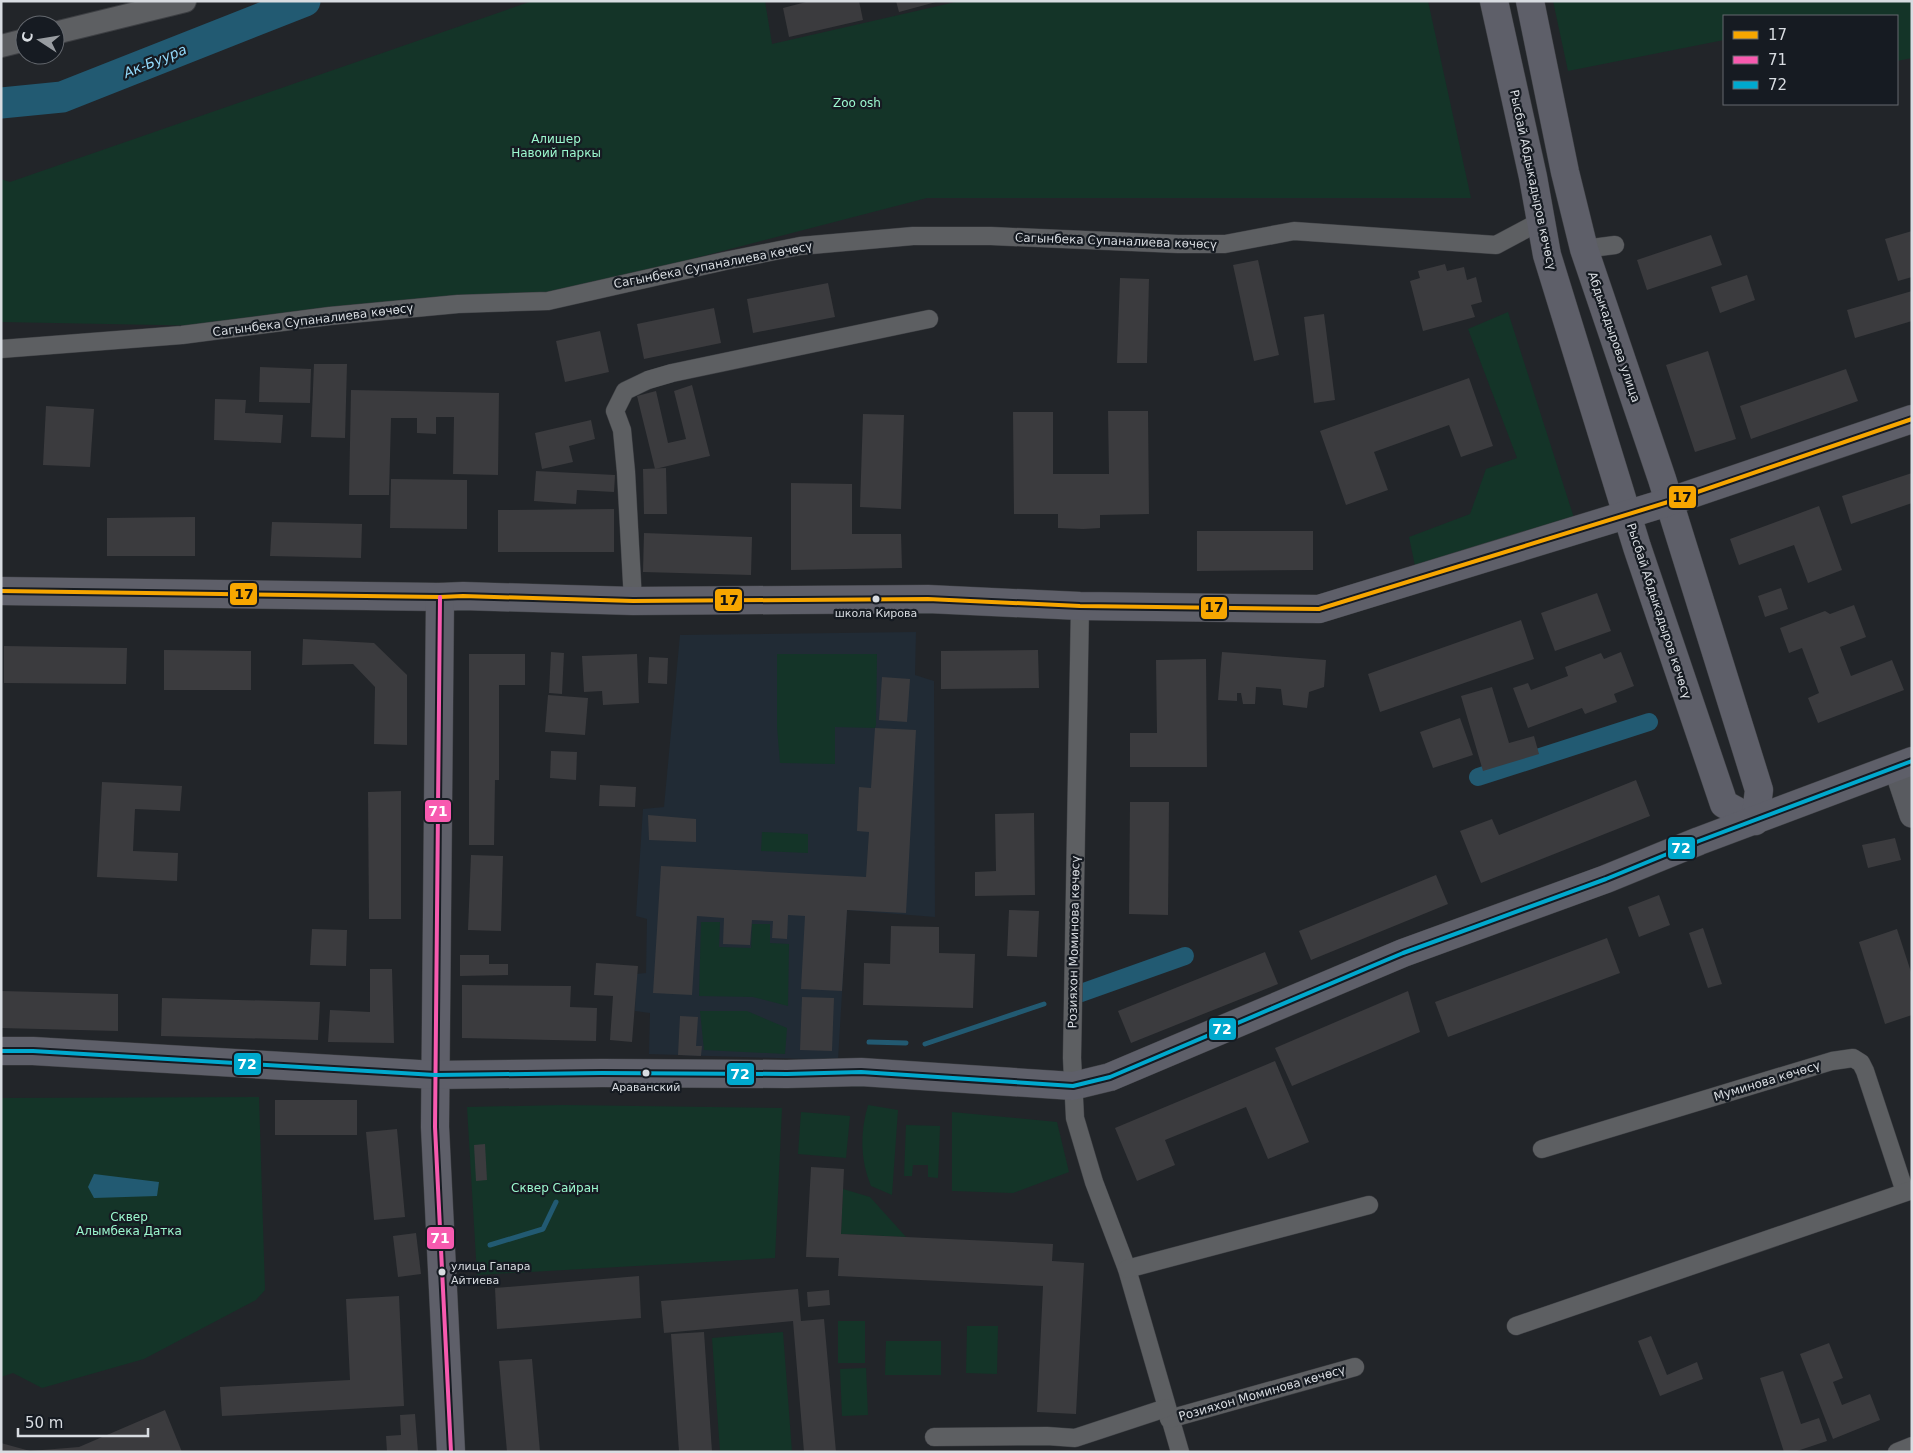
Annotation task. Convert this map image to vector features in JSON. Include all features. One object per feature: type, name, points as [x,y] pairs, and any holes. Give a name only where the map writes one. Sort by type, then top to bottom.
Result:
[{"type":"main road","name":"Рысбай Абдыкадыров көчөсү","points":[[1494,1],[1533,177],[1547,254],[1627,514],[1724,804],[1755,821]]},
{"type":"main road","name":"Абдыкадырова улица","points":[[1530,1],[1565,172],[1584,249],[1668,502]]},
{"type":"main road","points":[[1,591],[463,596],[633,601],[928,599],[1080,606],[1319,609],[1668,502],[1912,419]]},
{"type":"main road","points":[[1668,502],[1759,790],[1755,821]]},
{"type":"main road","points":[[440,597],[435,1127],[450,1452]]},
{"type":"main road","points":[[1,1051],[33,1051],[435,1075],[861,1072],[1073,1086],[1110,1077],[1403,953],[1606,879],[1699,841],[1904,764],[1912,815]]},
{"type":"street","points":[[65,31],[184,1]]},
{"type":"street","points":[[1,46],[15,42]]},
{"type":"street","name":"Сагынбека Супаналиева көчөсү","points":[[1,350],[182,335],[259,327],[330,316],[449,305],[548,301],[724,261],[800,246],[828,243],[913,236],[992,236],[1158,244],[1225,244],[1294,231],[1496,245],[1541,221]]},
{"type":"street","points":[[1584,249],[1615,245]]},
{"type":"street","points":[[633,601],[626,463],[622,430],[615,411],[625,390],[648,380],[672,373],[929,319]]},
{"type":"street","name":"Розияхон Моминова көчөсү","points":[[1080,606],[1073,1086],[1075,1118],[1094,1182],[1127,1269],[1180,1452]]},
{"type":"street","name":"Муминова көчөсү","points":[[1516,1326],[1909,1191],[1866,1071],[1861,1063],[1853,1058],[1832,1061],[1542,1149]]},
{"type":"street","points":[[1127,1269],[1369,1204]]},
{"type":"street","name":"Розияхон Моминова көчөсү","points":[[934,1437],[1047,1436],[1075,1438],[1355,1367]]},
{"type":"street","points":[[1897,1452],[1912,1446]]},
{"type":"shaded area","points":[[916,632],[915,675],[934,681],[935,917],[847,910],[838,1060],[649,1054],[650,1013],[635,1011],[636,974],[646,973],[647,919],[636,916],[643,809],[664,807],[680,635]]},
{"type":"green space","name":"Алишер Навоий паркы","points":[[532,1],[765,1],[772,44],[960,1],[1428,1],[1471,198],[927,198],[553,295],[213,326],[1,322],[1,179],[10,182]]},
{"type":"green space","points":[[1553,1],[1912,1],[1912,58],[1898,61],[1898,15],[1723,15],[1723,40],[1568,71]]},
{"type":"green space","points":[[1508,312],[1575,521],[1415,566],[1409,537],[1470,514],[1486,469],[1517,458],[1468,329]]},
{"type":"green space","points":[[777,654],[877,654],[875,728],[835,727],[835,764],[780,763],[777,727]]},
{"type":"green space","points":[[762,832],[808,834],[808,853],[761,851]]},
{"type":"green space","points":[[701,922],[720,922],[719,947],[751,948],[752,924],[770,924],[770,943],[789,944],[788,1006],[753,997],[699,996]]},
{"type":"green space","points":[[700,1011],[747,1011],[787,1028],[785,1054],[704,1050]]},
{"type":"green space","name":"Сквер Алымбека Датка","points":[[259,1097],[265,1290],[256,1300],[144,1359],[42,1388],[13,1373],[1,1377],[1,1098]]},
{"type":"green space","name":"Сквер Сайран","points":[[564,1105],[782,1108],[775,1258],[477,1275],[467,1107]]},
{"type":"green space","points":[[868,1105],[898,1110],[892,1195],[871,1186],[867,1176],[862,1146],[865,1115]]},
{"type":"green space","points":[[801,1112],[850,1116],[846,1158],[798,1154]]},
{"type":"green space","points":[[952,1112],[1057,1122],[1069,1172],[1013,1193],[952,1191]]},
{"type":"green space","points":[[906,1125],[940,1126],[938,1178],[928,1177],[928,1165],[913,1165],[912,1176],[904,1176]]},
{"type":"green space","points":[[843,1189],[870,1197],[906,1237],[841,1234]]},
{"type":"green space","points":[[838,1321],[865,1321],[865,1363],[838,1363]]},
{"type":"green space","points":[[967,1326],[998,1326],[997,1374],[966,1373]]},
{"type":"green space","points":[[783,1332],[792,1452],[720,1452],[712,1338]]},
{"type":"green space","points":[[886,1341],[941,1341],[941,1375],[885,1375]]},
{"type":"green space","points":[[866,1368],[868,1415],[842,1416],[840,1369]]},
{"type":"water","points":[[94,1174],[159,1182],[157,1196],[94,1198],[88,1187]]},
{"type":"building","points":[[810,1],[859,1],[863,20],[789,37],[783,8]]},
{"type":"building","points":[[896,1],[936,1],[936,2],[899,12]]},
{"type":"building","points":[[1912,231],[1912,277],[1898,281],[1885,239]]},
{"type":"building","points":[[1711,235],[1722,265],[1647,290],[1637,260]]},
{"type":"building","points":[[1258,260],[1279,355],[1254,361],[1233,265]]},
{"type":"building","points":[[1445,264],[1447,271],[1464,267],[1467,280],[1476,277],[1482,302],[1471,305],[1475,317],[1423,331],[1410,281],[1420,278],[1418,271]]},
{"type":"building","points":[[1747,275],[1755,300],[1720,313],[1711,287]]},
{"type":"building","points":[[1120,278],[1149,279],[1147,363],[1117,363]]},
{"type":"building","points":[[828,283],[835,317],[753,333],[747,299]]},
{"type":"building","points":[[1912,291],[1912,321],[1855,338],[1847,310]]},
{"type":"building","points":[[714,308],[721,343],[644,359],[637,324]]},
{"type":"building","points":[[1324,314],[1335,400],[1314,403],[1304,317]]},
{"type":"building","points":[[600,331],[609,372],[565,382],[556,341]]},
{"type":"building","points":[[1708,351],[1736,439],[1695,452],[1666,365]]},
{"type":"building","points":[[314,364],[347,364],[345,438],[311,437]]},
{"type":"building","points":[[260,367],[311,369],[310,403],[259,402]]},
{"type":"building","points":[[1846,369],[1858,401],[1751,439],[1740,406]]},
{"type":"building","points":[[1469,378],[1493,446],[1461,457],[1449,425],[1374,452],[1388,490],[1346,505],[1320,431]]},
{"type":"building","points":[[692,385],[710,456],[655,469],[637,396],[656,391],[668,443],[686,439],[674,391]]},
{"type":"building","points":[[351,390],[499,393],[498,475],[453,474],[454,417],[436,417],[436,434],[417,433],[417,418],[391,418],[389,495],[349,495]]},
{"type":"building","points":[[215,399],[246,400],[245,413],[283,415],[281,443],[214,440]]},
{"type":"building","points":[[46,406],[94,409],[90,467],[43,465]]},
{"type":"building","points":[[1108,411],[1148,411],[1149,514],[1100,515],[1100,528],[1083,529],[1058,528],[1058,514],[1014,514],[1013,412],[1053,412],[1053,474],[1109,474]]},
{"type":"building","points":[[863,414],[904,415],[901,509],[860,507]]},
{"type":"building","points":[[591,420],[595,439],[569,446],[573,462],[542,469],[535,433]]},
{"type":"building","points":[[666,468],[667,514],[644,514],[643,469]]},
{"type":"building","points":[[536,471],[615,475],[614,492],[577,490],[576,504],[534,501]]},
{"type":"building","points":[[1912,473],[1912,503],[1851,524],[1842,496]]},
{"type":"building","points":[[391,479],[467,480],[467,529],[390,528]]},
{"type":"building","points":[[791,483],[852,484],[852,534],[901,534],[902,568],[791,570]]},
{"type":"building","points":[[1819,506],[1842,570],[1808,583],[1794,545],[1739,565],[1730,539]]},
{"type":"building","points":[[614,509],[614,552],[498,552],[498,510]]},
{"type":"building","points":[[195,517],[195,556],[107,556],[107,518]]},
{"type":"building","points":[[272,522],[362,524],[361,558],[270,556]]},
{"type":"building","points":[[1197,531],[1313,531],[1313,570],[1197,571]]},
{"type":"building","points":[[644,533],[752,537],[751,575],[643,572]]},
{"type":"building","points":[[1781,588],[1788,609],[1765,617],[1758,596]]},
{"type":"building","points":[[1597,593],[1611,631],[1555,651],[1541,613]]},
{"type":"building","points":[[1854,605],[1866,637],[1840,647],[1851,676],[1892,660],[1904,690],[1818,723],[1808,698],[1819,693],[1802,648],[1789,653],[1780,628],[1825,611],[1830,614]]},
{"type":"building","points":[[1521,620],[1534,659],[1380,712],[1368,674]]},
{"type":"building","points":[[303,639],[374,643],[407,675],[407,745],[374,744],[375,687],[353,664],[302,665]]},
{"type":"building","points":[[4,646],[127,648],[126,684],[4,683]]},
{"type":"building","points":[[164,650],[251,651],[251,690],[164,690]]},
{"type":"building","points":[[1038,650],[1039,688],[941,689],[941,651]]},
{"type":"building","points":[[551,652],[564,653],[562,694],[549,693]]},
{"type":"building","points":[[1222,652],[1326,660],[1324,687],[1309,692],[1307,708],[1283,705],[1281,689],[1256,687],[1255,704],[1243,704],[1241,693],[1237,693],[1237,701],[1218,700]]},
{"type":"building","points":[[1621,652],[1634,686],[1614,694],[1617,702],[1585,714],[1582,708],[1528,728],[1513,688],[1528,683],[1531,690],[1568,676],[1565,667],[1601,653],[1604,659]]},
{"type":"building","points":[[469,654],[525,654],[525,685],[499,685],[499,780],[495,780],[494,845],[469,845]]},
{"type":"building","points":[[637,654],[639,703],[603,705],[602,691],[584,692],[582,656]]},
{"type":"building","points":[[649,657],[668,658],[667,684],[648,683]]},
{"type":"building","points":[[1206,659],[1207,767],[1130,767],[1130,733],[1157,733],[1156,660]]},
{"type":"building","points":[[882,677],[910,679],[907,722],[879,720]]},
{"type":"building","points":[[1492,687],[1509,743],[1534,736],[1539,754],[1483,771],[1461,696]]},
{"type":"building","points":[[548,695],[588,698],[585,735],[545,732]]},
{"type":"building","points":[[1460,718],[1473,755],[1433,768],[1420,732]]},
{"type":"building","points":[[875,728],[916,730],[906,913],[847,910],[842,991],[801,989],[805,916],[788,915],[787,939],[772,938],[773,921],[752,920],[750,945],[723,944],[724,918],[697,916],[692,995],[653,993],[661,866],[866,877],[869,832],[857,831],[859,787],[871,788]]},
{"type":"building","points":[[551,751],[577,752],[576,780],[550,778]]},
{"type":"building","points":[[1636,780],[1650,816],[1481,883],[1460,831],[1492,819],[1499,835]]},
{"type":"building","points":[[102,782],[182,786],[180,811],[135,809],[133,851],[178,853],[177,881],[97,877]]},
{"type":"building","points":[[600,785],[636,787],[635,807],[599,806]]},
{"type":"building","points":[[401,791],[401,919],[369,919],[368,792]]},
{"type":"building","points":[[1130,802],[1169,802],[1168,915],[1129,914]]},
{"type":"building","points":[[1034,813],[1035,895],[975,896],[975,872],[996,871],[995,814]]},
{"type":"building","points":[[648,815],[696,819],[696,842],[649,840]]},
{"type":"building","points":[[1895,838],[1901,860],[1868,868],[1862,845]]},
{"type":"building","points":[[471,855],[503,856],[501,931],[468,930]]},
{"type":"building","points":[[1436,875],[1448,904],[1311,960],[1299,931]]},
{"type":"building","points":[[1659,895],[1670,925],[1639,937],[1628,907]]},
{"type":"building","points":[[1009,910],[1039,911],[1037,957],[1007,956]]},
{"type":"building","points":[[891,926],[939,927],[939,953],[975,954],[973,1008],[863,1005],[864,963],[890,964]]},
{"type":"building","points":[[1703,928],[1722,984],[1708,988],[1689,933]]},
{"type":"building","points":[[312,929],[347,930],[346,966],[310,965]]},
{"type":"building","points":[[1897,929],[1912,975],[1912,1015],[1885,1024],[1859,942]]},
{"type":"building","points":[[1607,938],[1620,973],[1448,1037],[1435,1002]]},
{"type":"building","points":[[1265,952],[1278,984],[1131,1043],[1118,1011]]},
{"type":"building","points":[[460,955],[489,955],[489,964],[508,964],[508,975],[460,976]]},
{"type":"building","points":[[596,963],[638,966],[632,1042],[610,1040],[613,996],[594,995]]},
{"type":"building","points":[[370,969],[392,969],[394,1043],[328,1042],[330,1010],[370,1012]]},
{"type":"building","points":[[462,985],[571,986],[570,1007],[597,1008],[596,1041],[462,1038]]},
{"type":"building","points":[[1,991],[118,994],[118,1031],[1,1028]]},
{"type":"building","points":[[1408,991],[1420,1032],[1292,1086],[1275,1048]]},
{"type":"building","points":[[802,997],[834,998],[832,1051],[800,1050]]},
{"type":"building","points":[[162,998],[320,1002],[318,1040],[161,1036]]},
{"type":"building","points":[[680,1016],[698,1017],[696,1046],[702,1046],[701,1056],[678,1055]]},
{"type":"building","points":[[1275,1061],[1309,1142],[1268,1159],[1246,1107],[1165,1140],[1175,1165],[1137,1181],[1115,1128]]},
{"type":"building","points":[[275,1100],[357,1100],[357,1135],[275,1135]]},
{"type":"building","points":[[397,1129],[405,1217],[374,1220],[366,1132]]},
{"type":"building","points":[[485,1144],[487,1180],[476,1181],[474,1145]]},
{"type":"building","points":[[811,1167],[844,1169],[841,1234],[1053,1244],[1052,1261],[1084,1263],[1076,1414],[1037,1412],[1043,1286],[838,1276],[839,1258],[806,1257]]},
{"type":"building","points":[[416,1233],[421,1274],[398,1277],[393,1236]]},
{"type":"building","points":[[639,1276],[641,1318],[497,1329],[495,1288]]},
{"type":"building","points":[[798,1289],[801,1321],[824,1319],[836,1452],[804,1452],[793,1321],[664,1333],[661,1301]]},
{"type":"building","points":[[829,1290],[830,1305],[808,1307],[807,1292]]},
{"type":"building","points":[[399,1296],[404,1406],[222,1416],[220,1387],[350,1380],[346,1299]]},
{"type":"building","points":[[704,1332],[712,1452],[679,1452],[671,1334]]},
{"type":"building","points":[[1651,1336],[1667,1375],[1697,1362],[1703,1379],[1660,1396],[1638,1341]]},
{"type":"building","points":[[1829,1343],[1843,1378],[1833,1382],[1842,1405],[1870,1394],[1880,1420],[1833,1439],[1800,1354]]},
{"type":"building","points":[[532,1359],[540,1452],[507,1452],[499,1361]]},
{"type":"building","points":[[1783,1371],[1801,1424],[1819,1418],[1827,1441],[1794,1452],[1784,1452],[1760,1378]]},
{"type":"building","points":[[165,1410],[182,1452],[1,1452],[1,1443],[30,1451],[79,1447]]},
{"type":"building","points":[[415,1414],[418,1452],[387,1452],[386,1436],[401,1435],[400,1415]]},
{"type":"waterway","name":"Ак-Буура","points":[[1,103],[62,97],[305,1]]},
{"type":"waterway","points":[[1478,777],[1649,722]]},
{"type":"waterway","points":[[1081,993],[1185,956]]},
{"type":"waterway","points":[[925,1044],[1044,1004]]},
{"type":"waterway","points":[[869,1042],[906,1043]]},
{"type":"waterway","points":[[490,1245],[543,1229],[556,1202]]},
{"type":"transit line","name":"17","points":[[1,591],[463,596],[633,601],[928,599],[1080,606],[1319,609],[1668,502],[1912,419]]},
{"type":"transit line","name":"71","points":[[440,597],[435,1127],[451,1452]]},
{"type":"transit line","name":"72","points":[[1,1051],[33,1051],[435,1075],[861,1072],[1073,1086],[1110,1077],[1403,953],[1606,879],[1699,841],[1912,761]]},
{"type":"place","name":"школа Кирова","points":[[876,599]]},
{"type":"place","name":"Араванский","points":[[646,1073]]},
{"type":"place","name":"улица Гапара Айтиева","points":[[442,1272]]},
{"type":"park label","name":"Zoo osh","points":[[857,103]]}]
